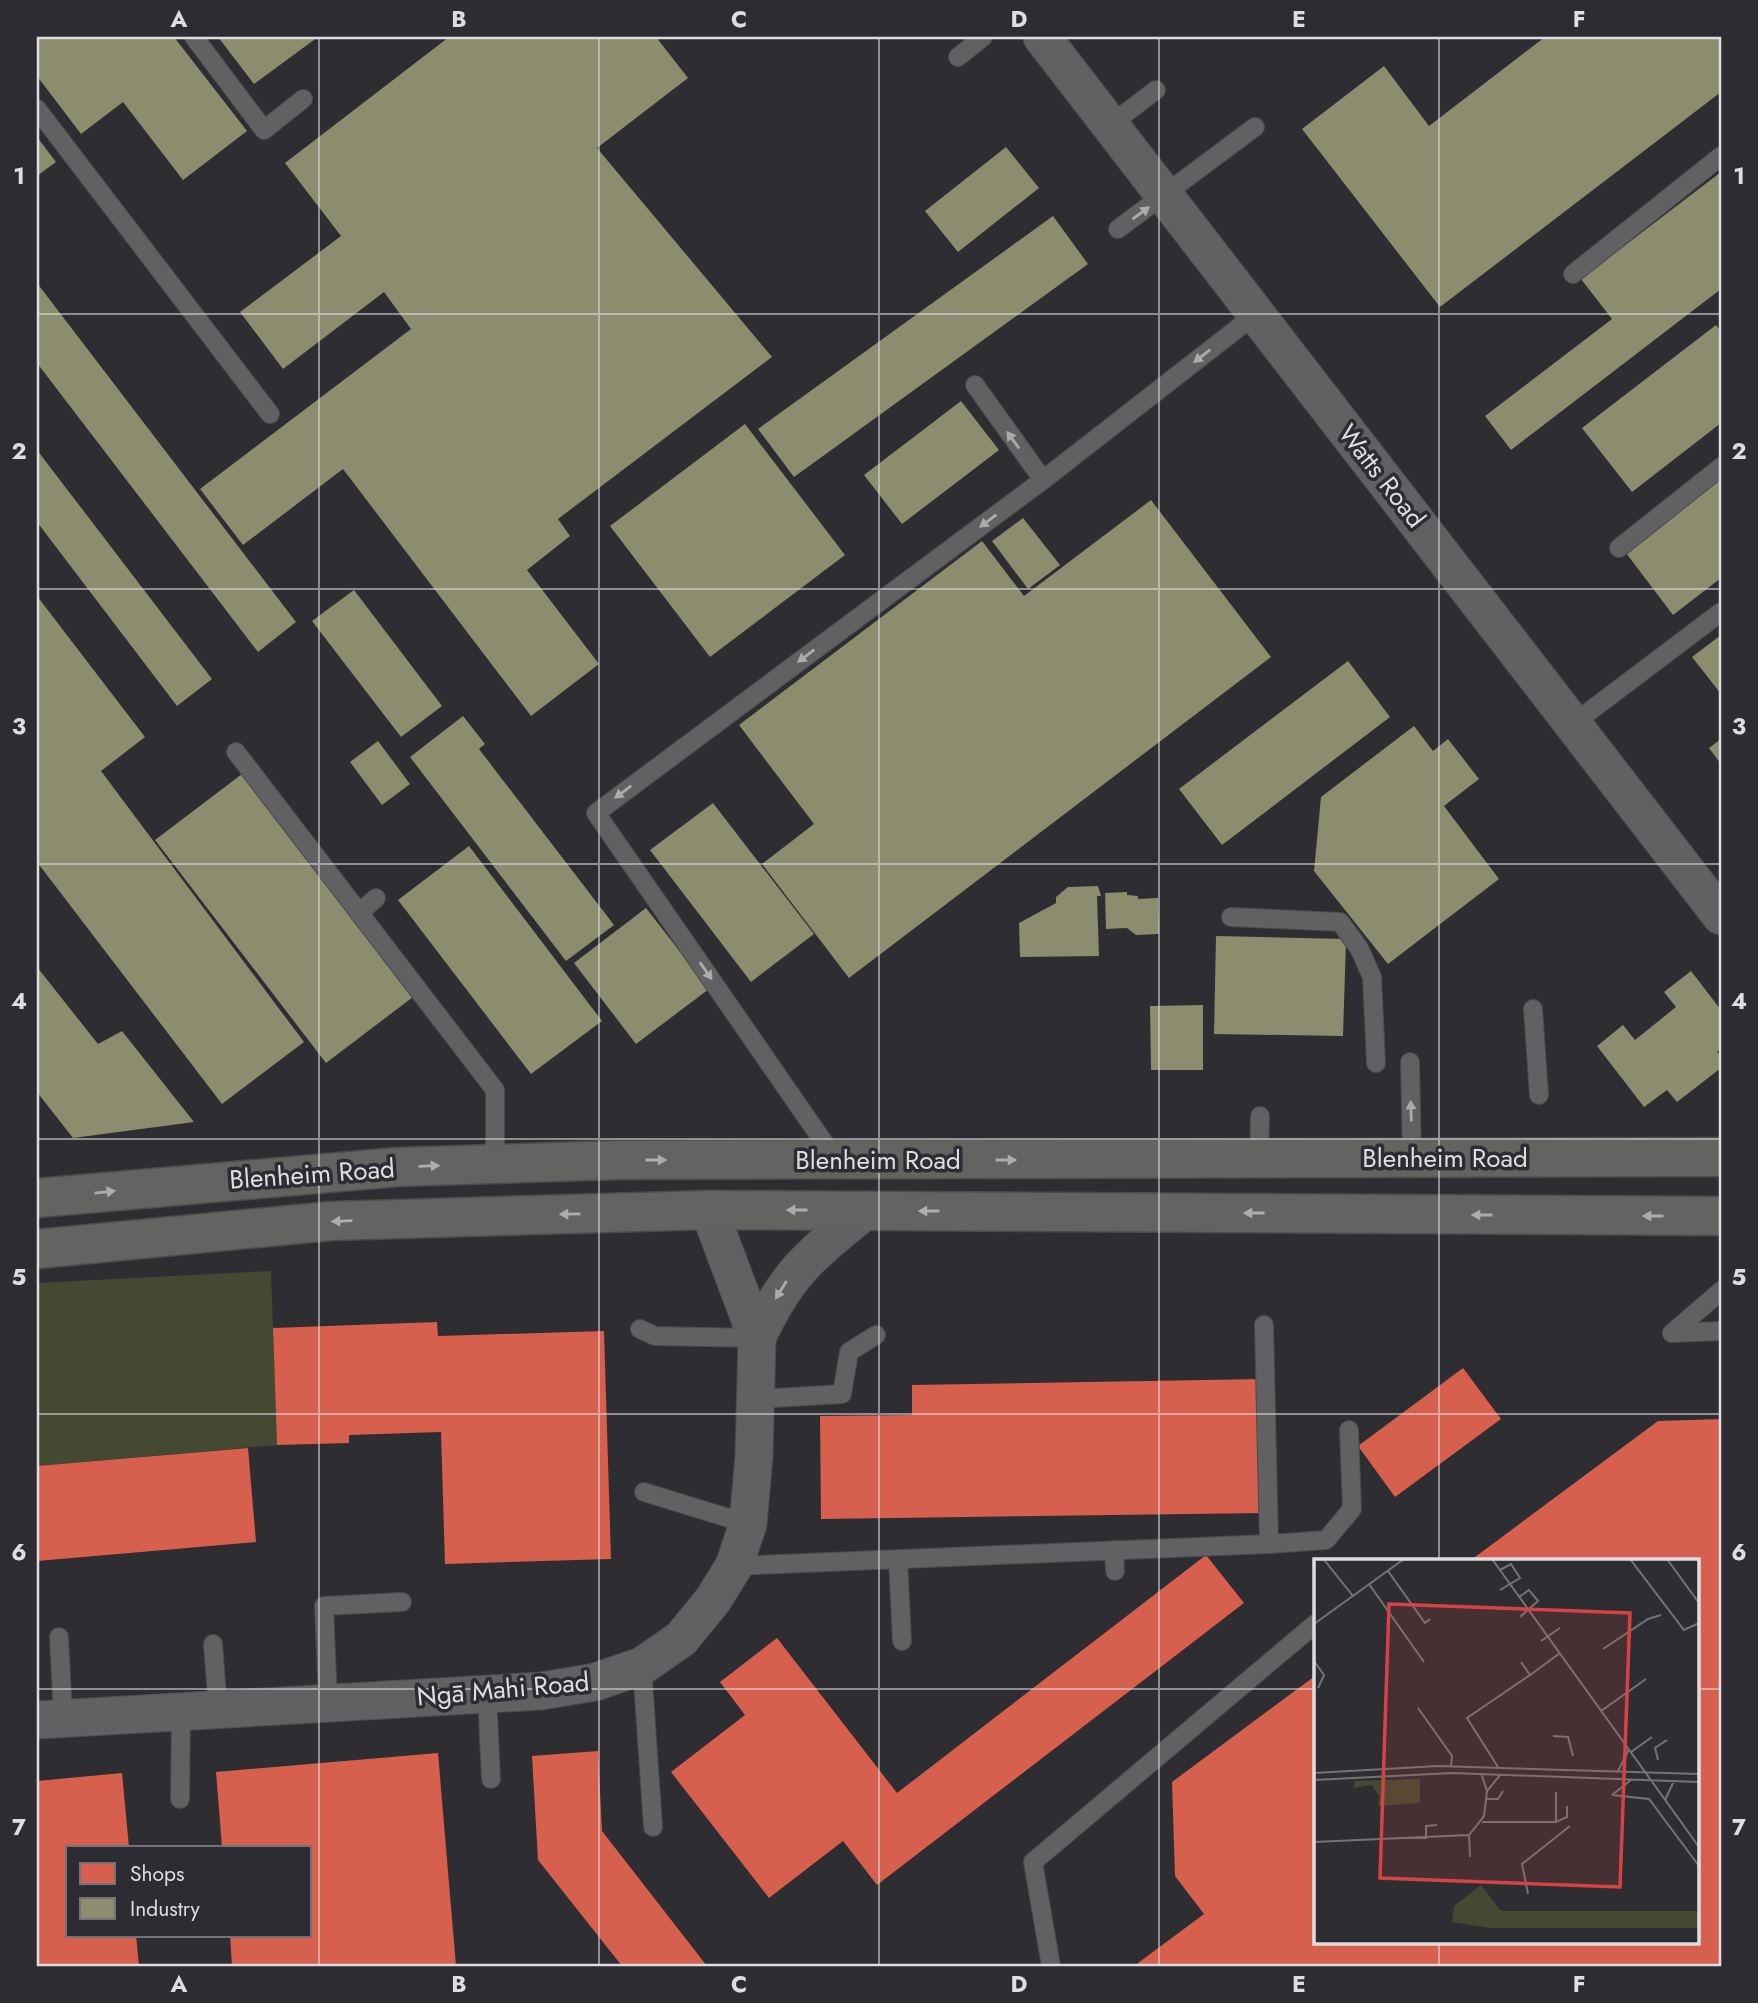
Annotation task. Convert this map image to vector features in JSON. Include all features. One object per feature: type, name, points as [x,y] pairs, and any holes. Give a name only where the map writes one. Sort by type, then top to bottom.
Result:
[{"type":"main road","name":"Blenheim Road","points":[[37,1198],[398,1167],[495,1164],[836,1160],[1412,1159],[1719,1154]]},
{"type":"main road","points":[[258,1178],[259,1228]]},
{"type":"main road","name":"Blenheim Road","points":[[37,1248],[331,1221],[709,1210],[1721,1216]]},
{"type":"street","name":"Watts Road","points":[[1042,37],[1721,916]]},
{"type":"street","name":"Ngā Mahi Road","points":[[50,1719],[541,1690],[595,1682],[642,1666],[681,1639],[713,1600],[734,1566],[748,1524],[757,1338],[709,1210]]},
{"type":"street","name":"Ngā Mahi Road","points":[[757,1338],[785,1282],[804,1261],[866,1210]]},
{"type":"lane","points":[[194,37],[264,130],[303,99]]},
{"type":"lane","points":[[958,57],[983,37]]},
{"type":"lane","points":[[1110,125],[1156,90]]},
{"type":"lane","points":[[37,109],[270,414]]},
{"type":"lane","points":[[1118,229],[1255,127]]},
{"type":"lane","points":[[1573,274],[1721,156]]},
{"type":"lane","points":[[836,1160],[596,813],[1043,480],[1256,314]]},
{"type":"lane","points":[[975,386],[1043,480]]},
{"type":"lane","points":[[1619,548],[1721,467]]},
{"type":"lane","points":[[1574,723],[1721,612]]},
{"type":"lane","points":[[236,752],[495,1090],[495,1164]]},
{"type":"lane","points":[[359,913],[376,898]]},
{"type":"lane","points":[[1231,917],[1340,922],[1359,948],[1372,977],[1376,1063]]},
{"type":"lane","points":[[1533,1009],[1539,1095]]},
{"type":"lane","points":[[1410,1062],[1412,1159]]},
{"type":"lane","points":[[1259,1159],[1260,1116]]},
{"type":"lane","points":[[1721,1291],[1672,1333],[1721,1331]]},
{"type":"lane","points":[[1264,1325],[1269,1544]]},
{"type":"lane","points":[[640,1329],[655,1336],[757,1338]]},
{"type":"lane","points":[[756,1399],[842,1394],[849,1352],[876,1335]]},
{"type":"lane","points":[[734,1566],[1326,1540],[1352,1509],[1349,1430]]},
{"type":"lane","points":[[644,1492],[748,1524]]},
{"type":"lane","points":[[1114,1550],[1115,1571]]},
{"type":"lane","points":[[898,1559],[902,1641]]},
{"type":"lane","points":[[328,1703],[324,1606],[402,1602]]},
{"type":"lane","points":[[1051,1966],[1033,1862],[1314,1625]]},
{"type":"lane","points":[[50,1719],[59,1637]]},
{"type":"lane","points":[[212,1644],[218,1709]]},
{"type":"lane","points":[[642,1666],[653,1827]]},
{"type":"lane","points":[[487,1694],[491,1779]]},
{"type":"lane","points":[[180,1799],[181,1711]]},
{"type":"green space","points":[[271,1271],[277,1445],[37,1466],[37,1283]]},
{"type":"building: Shops","points":[[437,1322],[438,1336],[604,1331],[611,1559],[445,1564],[441,1432],[349,1435],[349,1443],[277,1445],[273,1328]]},
{"type":"building: Shops","points":[[1463,1368],[1501,1419],[1395,1497],[1358,1446]]},
{"type":"building: Shops","points":[[1263,1379],[1265,1513],[821,1519],[820,1416],[912,1415],[912,1385]]},
{"type":"building: Shops","points":[[1721,1419],[1721,1966],[1134,1966],[1204,1914],[1175,1876],[1172,1782],[1314,1677],[1314,1944],[1698,1944],[1698,1559],[1472,1559],[1658,1421]]},
{"type":"building: Shops","points":[[248,1448],[256,1542],[37,1561],[37,1466]]},
{"type":"building: Shops","points":[[1206,1555],[1244,1603],[877,1885],[843,1841],[769,1898],[671,1772],[745,1715],[720,1682],[777,1638],[897,1793]]},
{"type":"building: Shops","points":[[598,1751],[602,1831],[707,1966],[622,1966],[538,1860],[532,1756]]},
{"type":"building: Shops","points":[[438,1753],[456,1966],[232,1966],[230,1937],[312,1937],[312,1846],[222,1846],[216,1772]]},
{"type":"building: Shops","points":[[122,1773],[129,1846],[66,1846],[66,1937],[136,1937],[139,1966],[37,1966],[37,1781]]},
{"type":"building: Industry","points":[[37,37],[174,37],[247,131],[183,180],[123,102],[81,134],[37,76]]},
{"type":"building: Industry","points":[[218,37],[318,37],[254,84]]},
{"type":"building: Industry","points":[[449,37],[656,37],[688,78],[597,148],[772,357],[558,519],[570,536],[527,570],[599,664],[531,716],[343,469],[243,545],[200,489],[411,329],[384,292],[283,369],[240,312],[341,236],[285,163]]},
{"type":"building: Industry","points":[[1545,37],[1721,37],[1721,92],[1440,307],[1302,129],[1384,66],[1429,126]]},
{"type":"building: Industry","points":[[37,137],[56,162],[37,176]]},
{"type":"building: Industry","points":[[1006,147],[1039,188],[958,252],[925,211]]},
{"type":"building: Industry","points":[[1721,172],[1721,289],[1511,450],[1485,416],[1612,319],[1581,279]]},
{"type":"building: Industry","points":[[1053,216],[1088,264],[794,477],[758,429]]},
{"type":"building: Industry","points":[[37,283],[296,622],[258,652],[37,363]]},
{"type":"building: Industry","points":[[1716,325],[1721,332],[1721,423],[1632,492],[1582,428]]},
{"type":"building: Industry","points":[[961,401],[999,450],[902,524],[864,475]]},
{"type":"building: Industry","points":[[745,424],[845,555],[710,657],[610,526]]},
{"type":"building: Industry","points":[[37,450],[212,679],[177,706],[37,522]]},
{"type":"building: Industry","points":[[1721,473],[1721,578],[1673,615],[1623,549]]},
{"type":"building: Industry","points":[[1151,500],[1271,657],[849,978],[762,864],[814,824],[739,725],[982,541],[1024,596]]},
{"type":"building: Industry","points":[[1023,518],[1060,565],[1028,589],[992,541]]},
{"type":"building: Industry","points":[[354,590],[442,706],[401,737],[312,621]]},
{"type":"building: Industry","points":[[37,596],[145,737],[101,771],[304,1042],[222,1104],[37,862]]},
{"type":"building: Industry","points":[[1721,635],[1721,694],[1692,657]]},
{"type":"building: Industry","points":[[1348,661],[1390,717],[1222,845],[1179,789]]},
{"type":"building: Industry","points":[[463,716],[485,744],[479,749],[614,925],[566,961],[410,757]]},
{"type":"building: Industry","points":[[1414,726],[1433,751],[1448,739],[1479,779],[1444,806],[1499,879],[1388,964],[1314,871],[1321,797]]},
{"type":"building: Industry","points":[[1721,739],[1721,764],[1709,748]]},
{"type":"building: Industry","points":[[378,741],[410,784],[382,805],[350,762]]},
{"type":"building: Industry","points":[[242,774],[413,997],[326,1063],[155,840]]},
{"type":"building: Industry","points":[[713,803],[814,934],[751,982],[650,850]]},
{"type":"building: Industry","points":[[469,846],[602,1021],[531,1074],[398,900]]},
{"type":"building: Industry","points":[[1098,886],[1101,896],[1097,896],[1099,956],[1020,957],[1019,923],[1056,903],[1056,897],[1068,887]]},
{"type":"building: Industry","points":[[1127,892],[1127,895],[1138,896],[1138,899],[1158,898],[1159,934],[1136,935],[1127,928],[1106,929],[1105,893]]},
{"type":"building: Industry","points":[[646,908],[709,989],[636,1044],[574,963]]},
{"type":"building: Industry","points":[[1216,936],[1346,939],[1343,1036],[1214,1034]]},
{"type":"building: Industry","points":[[37,967],[98,1044],[122,1031],[194,1122],[73,1138],[37,1092]]},
{"type":"building: Industry","points":[[1691,971],[1721,1010],[1721,1048],[1717,1052],[1721,1057],[1721,1068],[1677,1102],[1667,1090],[1644,1107],[1597,1046],[1623,1025],[1635,1040],[1676,1007],[1664,992]]},
{"type":"building: Industry","points":[[1203,1005],[1203,1070],[1151,1070],[1150,1006]]}]
